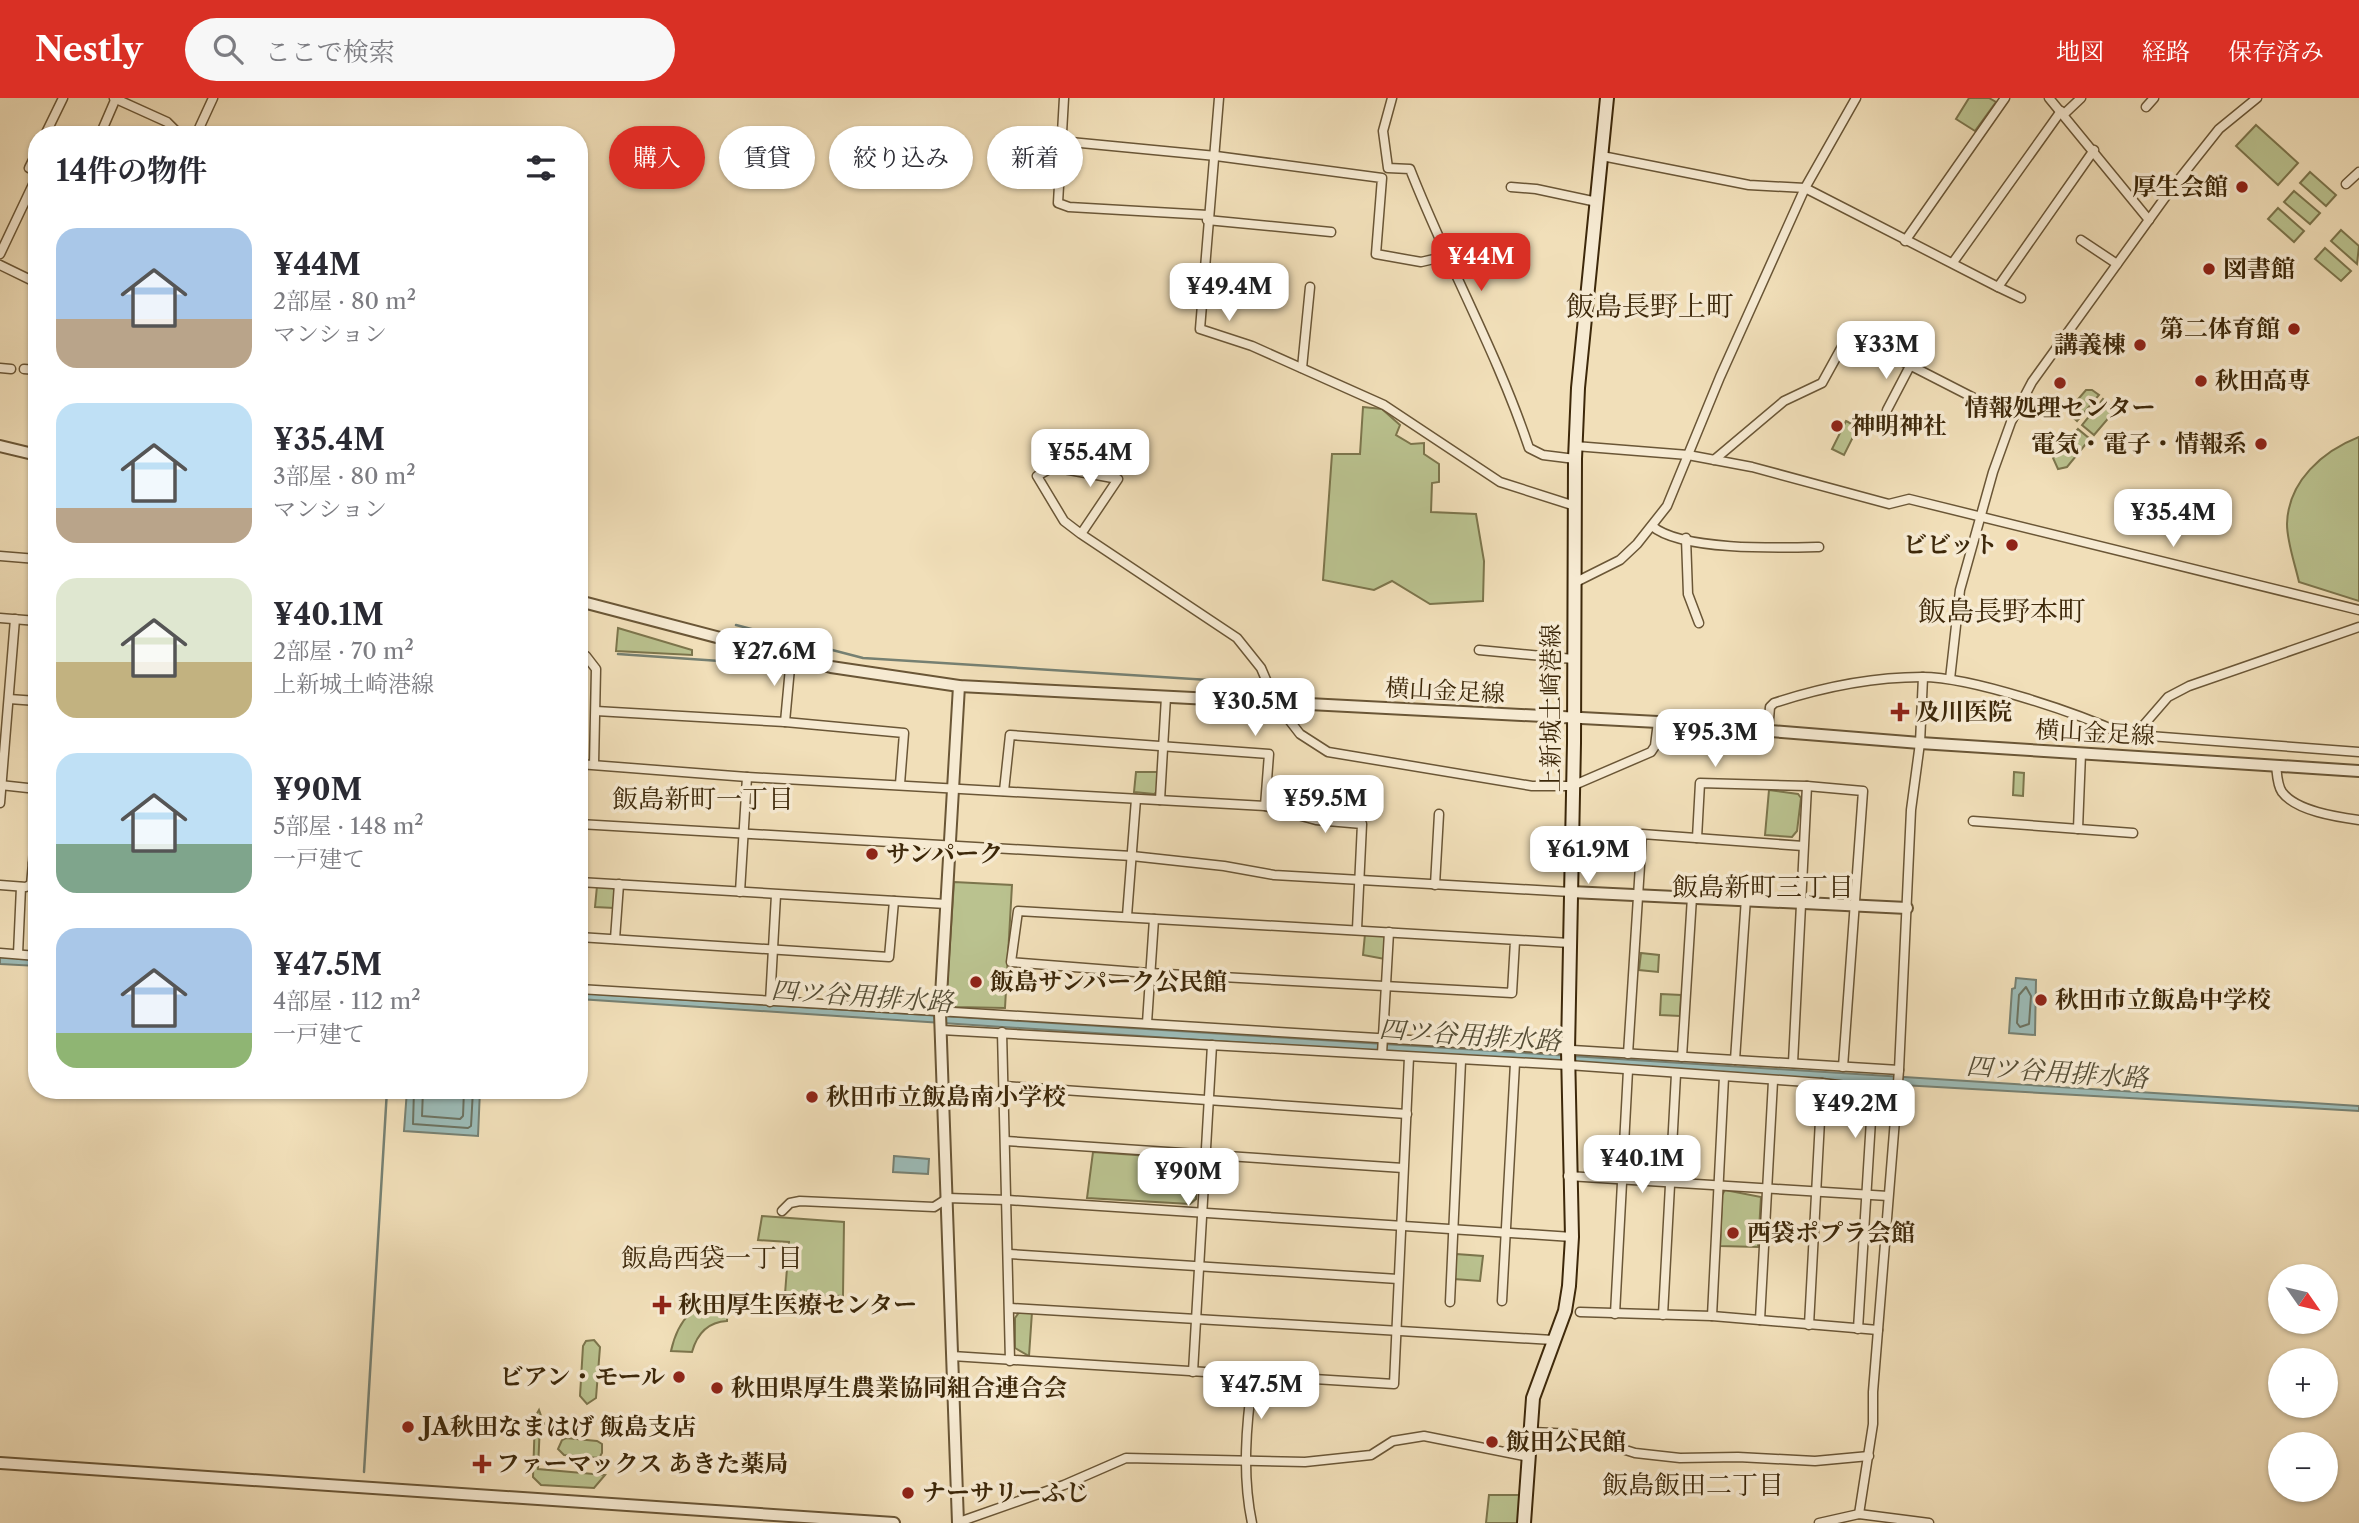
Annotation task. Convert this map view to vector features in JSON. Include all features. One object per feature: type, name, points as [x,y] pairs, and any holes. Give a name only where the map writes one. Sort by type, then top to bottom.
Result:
[{"type":"main road","name":"上新城土崎港線","points":[[1524,1523],[1528,1503],[1533,1398],[1564,1311],[1569,1286],[1572,1237],[1568,1176],[1568,1058],[1575,452],[1577,388],[1607,98]]},
{"type":"street","points":[[49,126],[63,98]]},
{"type":"street","points":[[104,126],[116,98],[171,126]]},
{"type":"street","points":[[200,126],[213,98]]},
{"type":"street","points":[[1061,126],[1064,98]]},
{"type":"street","points":[[1219,98],[1200,329],[1302,368],[1384,405],[1500,482],[1575,506]]},
{"type":"street","points":[[1392,98],[1383,131],[1388,168],[1410,169],[1447,256],[1510,390],[1529,448],[1543,455],[1575,452],[1688,455],[1752,467],[1889,504],[1909,499],[2359,610]]},
{"type":"street","points":[[1574,583],[1620,559],[1652,526],[1678,486],[1688,455],[1805,188],[1856,98]]},
{"type":"street","points":[[1905,241],[2006,98]]},
{"type":"street","points":[[2049,98],[2149,219]]},
{"type":"street","points":[[1954,261],[2062,113],[2081,98]]},
{"type":"street","points":[[2146,107],[2154,98]]},
{"type":"street","points":[[1950,680],[1960,590],[1980,516],[2013,418],[2032,382],[2149,219],[2219,129],[2257,98]]},
{"type":"street","points":[[1083,143],[1216,156],[1382,178],[1376,254],[1421,262],[1447,256]]},
{"type":"street","points":[[1998,286],[2094,150]]},
{"type":"street","points":[[1602,156],[1749,185],[1805,188],[1905,241],[1954,261],[1973,277],[2021,298]]},
{"type":"street","points":[[2346,184],[2359,172]]},
{"type":"street","points":[[1511,187],[1536,189],[1597,202]]},
{"type":"street","points":[[1058,189],[1058,203],[1069,207],[1208,217],[1331,232]]},
{"type":"street","points":[[0,254],[28,193]]},
{"type":"street","points":[[2081,240],[2117,264]]},
{"type":"street","points":[[0,265],[28,279]]},
{"type":"street","points":[[1302,368],[1310,287]]},
{"type":"street","points":[[1714,460],[1784,401],[1822,383],[1849,334],[2013,418]]},
{"type":"street","points":[[1888,410],[1910,366]]},
{"type":"street","points":[[0,368],[10,369]]},
{"type":"street","points":[[24,369],[28,369]]},
{"type":"street","points":[[0,446],[28,453]]},
{"type":"street","points":[[1080,534],[1118,479],[1053,467],[1037,475],[1064,521],[1080,534],[1237,638],[1261,668],[1276,703],[1300,734],[1328,752],[1532,786],[1572,786],[1651,752],[1656,746],[1658,722]]},
{"type":"street","points":[[1652,526],[1658,532],[1686,538],[1756,548],[1819,547]]},
{"type":"street","points":[[1686,538],[1688,594],[1699,623]]},
{"type":"street","points":[[0,556],[28,558]]},
{"type":"street","name":"横山金足線","points":[[588,603],[852,672],[959,686],[1658,722],[1920,743],[2359,771]]},
{"type":"street","points":[[0,618],[28,620]]},
{"type":"street","points":[[0,803],[15,619]]},
{"type":"street","points":[[2135,735],[2168,697],[2189,686],[2359,627]]},
{"type":"street","points":[[1479,650],[1573,659]]},
{"type":"street","points":[[785,722],[791,657]]},
{"type":"street","points":[[588,659],[596,669],[594,764]]},
{"type":"street","points":[[1859,1514],[1869,1456],[1898,1081],[1911,810],[1920,743],[1923,677]]},
{"type":"street","points":[[1768,731],[1770,707],[1774,703],[1825,686],[1923,677],[1950,680],[2135,735],[2359,752]]},
{"type":"street","points":[[959,686],[940,1021],[958,1522],[1064,1485],[1126,1458],[1247,1463],[1305,1462],[1371,1455],[1393,1441],[1424,1436],[1529,1457]]},
{"type":"street","points":[[1160,800],[1166,697]]},
{"type":"street","points":[[9,699],[28,700]]},
{"type":"street","points":[[596,711],[785,722],[904,733],[900,784]]},
{"type":"street","points":[[1004,791],[1010,735],[1269,754],[1265,806]]},
{"type":"street","points":[[2078,829],[2081,753]]},
{"type":"street","points":[[588,764],[747,777],[1265,806],[1316,820],[1363,824],[1357,929]]},
{"type":"street","points":[[2276,765],[2280,790],[2287,796],[2300,804],[2359,820]]},
{"type":"street","points":[[740,892],[747,777]]},
{"type":"street","points":[[1697,838],[1700,783],[1807,786],[1863,791],[1843,1067]]},
{"type":"street","points":[[1,785],[28,788]]},
{"type":"street","points":[[1793,1063],[1807,786]]},
{"type":"street","points":[[1127,916],[1136,799]]},
{"type":"street","points":[[1436,885],[1439,814]]},
{"type":"street","points":[[1973,821],[2133,833]]},
{"type":"street","points":[[588,825],[1132,856],[1224,866],[1274,876],[1907,908]]},
{"type":"street","points":[[1628,1054],[1642,834],[1803,846]]},
{"type":"street","points":[[588,882],[946,904]]},
{"type":"street","points":[[615,939],[619,884]]},
{"type":"street","points":[[0,885],[21,887],[28,885]]},
{"type":"street","points":[[18,954],[21,887]]},
{"type":"street","points":[[770,1002],[776,895]]},
{"type":"street","points":[[1682,1057],[1692,897]]},
{"type":"street","points":[[1735,1060],[1746,898]]},
{"type":"street","points":[[588,938],[890,957],[894,901]]},
{"type":"street","points":[[1516,941],[1512,993],[1149,973],[1010,962],[1018,911],[1570,943]]},
{"type":"street","points":[[1147,1023],[1154,919]]},
{"type":"street","points":[[1382,1054],[1389,932]]},
{"type":"street","points":[[0,953],[28,955]]},
{"type":"street","points":[[588,990],[770,1002],[940,1021],[1002,1032],[1515,1063],[1628,1054],[1793,1063],[1843,1067],[1898,1081]]},
{"type":"street","points":[[940,1021],[1147,1023],[1568,1058],[1628,1070],[1676,1074],[1873,1088],[1898,1081]]},
{"type":"street","points":[[1002,1032],[1011,1308],[1010,1361]]},
{"type":"street","points":[[1193,1372],[1212,1045]]},
{"type":"street","points":[[952,1356],[1394,1384],[1409,1057]]},
{"type":"street","points":[[1450,1302],[1461,1060]]},
{"type":"street","points":[[1502,1301],[1515,1063]]},
{"type":"street","points":[[1615,1314],[1628,1070]]},
{"type":"street","points":[[1663,1315],[1676,1074]]},
{"type":"street","points":[[1712,1316],[1724,1077]]},
{"type":"street","points":[[1759,1320],[1769,1188],[1773,1081]]},
{"type":"street","points":[[1809,1325],[1822,1083]]},
{"type":"street","points":[[1005,1086],[1407,1114]]},
{"type":"street","points":[[1858,1329],[1873,1088]]},
{"type":"street","points":[[1006,1141],[1403,1168]]},
{"type":"street","points":[[1568,1176],[1888,1196]]},
{"type":"street","points":[[782,1210],[790,1203],[800,1201],[934,1207],[948,1198],[1008,1200],[1401,1223],[1572,1237]]},
{"type":"street","points":[[1009,1254],[1398,1279]]},
{"type":"street","points":[[1011,1308],[1553,1340]]},
{"type":"street","points":[[1580,1312],[1712,1316],[1878,1330]]},
{"type":"street","points":[[1252,1523],[1248,1501],[1246,1423],[1253,1377]]},
{"type":"street","points":[[1532,1432],[1575,1434],[1635,1453],[1660,1457],[1815,1461],[1869,1456]]},
{"type":"street","points":[[0,1463],[894,1523]]},
{"type":"street","points":[[1819,1523],[1859,1514],[1929,1523]]},
{"type":"green space","points":[[1969,98],[1989,98],[1996,102],[1975,131],[1956,119]]},
{"type":"green space","points":[[2256,125],[2298,163],[2278,185],[2236,146]]},
{"type":"green space","points":[[2310,172],[2336,195],[2326,206],[2300,183]]},
{"type":"green space","points":[[2294,191],[2320,213],[2310,224],[2284,202]]},
{"type":"green space","points":[[2278,208],[2304,231],[2294,242],[2268,219]]},
{"type":"green space","points":[[2341,230],[2359,246],[2357,264],[2331,241]]},
{"type":"green space","points":[[2325,248],[2351,271],[2341,281],[2315,259]]},
{"type":"green space","points":[[2086,390],[2092,390],[2099,395],[2077,421],[2067,412]]},
{"type":"green space","points":[[2103,399],[2112,407],[2112,414],[2094,435],[2082,425]]},
{"type":"green space","points":[[1363,407],[1382,409],[1400,425],[1396,435],[1411,444],[1424,443],[1424,454],[1439,464],[1439,482],[1432,483],[1431,512],[1476,514],[1484,561],[1483,601],[1430,604],[1392,581],[1374,590],[1323,580],[1332,454],[1360,454]]},
{"type":"green space","points":[[1846,421],[1858,427],[1844,455],[1832,449]]},
{"type":"green space","points":[[2078,429],[2090,439],[2067,467],[2058,469],[2053,458]]},
{"type":"green space","points":[[2359,437],[2359,601],[2299,582],[2287,524],[2294,494],[2310,470],[2333,450]]},
{"type":"green space","points":[[618,628],[692,650],[692,655],[616,651]]},
{"type":"green space","points":[[1136,772],[1158,772],[1158,791],[1154,794],[1134,792]]},
{"type":"green space","points":[[2014,772],[2024,773],[2023,796],[2013,795]]},
{"type":"green space","points":[[1769,790],[1798,794],[1801,798],[1797,831],[1792,837],[1765,835]]},
{"type":"green space","points":[[954,882],[1012,885],[1005,1008],[955,1007],[946,1003]]},
{"type":"green space","points":[[597,886],[612,887],[615,891],[614,908],[595,907]]},
{"type":"green space","points":[[1365,934],[1383,935],[1386,939],[1385,959],[1363,955]]},
{"type":"green space","points":[[1641,953],[1659,955],[1658,972],[1639,970]]},
{"type":"green space","points":[[1661,994],[1681,995],[1680,1016],[1660,1015]]},
{"type":"green space","points":[[1093,1152],[1192,1159],[1197,1163],[1196,1199],[1190,1204],[1087,1198]]},
{"type":"green space","points":[[1725,1190],[1761,1197],[1758,1247],[1720,1246],[1722,1195]]},
{"type":"green space","points":[[762,1216],[844,1222],[843,1296],[785,1294],[789,1242],[758,1240]]},
{"type":"green space","points":[[1456,1254],[1483,1256],[1480,1281],[1454,1279]]},
{"type":"green space","points":[[728,1298],[727,1321],[704,1330],[692,1352],[671,1351],[678,1330],[690,1314],[706,1303]]},
{"type":"green space","points":[[1020,1311],[1032,1312],[1029,1356],[1015,1348],[1015,1318]]},
{"type":"green space","points":[[594,1340],[600,1347],[596,1398],[587,1404],[580,1396],[583,1346],[586,1341]]},
{"type":"green space","points":[[539,1410],[544,1424],[540,1424],[538,1469],[605,1475],[594,1488],[541,1485],[533,1477],[535,1417]]},
{"type":"green space","points":[[566,1438],[597,1441],[602,1444],[602,1453],[599,1458],[564,1455],[558,1449]]},
{"type":"green space","points":[[1489,1495],[1521,1495],[1518,1523],[1486,1523]]},
{"type":"water","points":[[0,957],[28,959],[28,966],[0,964]]},
{"type":"water","points":[[2016,978],[2036,980],[2035,1035],[2009,1033],[2012,989],[2015,988]]},
{"type":"water","name":"四ツ谷用排水路","points":[[588,994],[2359,1106],[2359,1111],[1777,1078],[588,1000]]},
{"type":"water","points":[[406,1099],[480,1099],[478,1136],[404,1131]]},
{"type":"water","points":[[894,1156],[929,1159],[928,1174],[893,1172]]},
{"type":"waterway","points":[[736,625],[863,658],[1256,683]]},
{"type":"waterway","points":[[618,654],[720,661]]},
{"type":"waterway","points":[[364,1472],[386,1099]]},
{"type":"place","name":"厚生会館","points":[[2242,187]]},
{"type":"place","name":"図書館","points":[[2209,269]]},
{"type":"place","name":"第二体育館","points":[[2294,329]]},
{"type":"place","name":"講義棟","points":[[2140,345]]},
{"type":"place","name":"秋田高専","points":[[2201,381]]},
{"type":"place","name":"情報処理センター","points":[[2060,383]]},
{"type":"place","name":"神明神社","points":[[1837,426]]},
{"type":"place","name":"電気・電子・情報系","points":[[2261,444]]},
{"type":"place","name":"ビビット","points":[[2012,545]]},
{"type":"place","name":"及川医院","points":[[1900,712]]},
{"type":"place","name":"サンパーク","points":[[872,854]]},
{"type":"place","name":"飯島サンパーク公民館","points":[[976,982]]},
{"type":"place","name":"秋田市立飯島中学校","points":[[2041,1000]]},
{"type":"place","name":"秋田市立飯島南小学校","points":[[812,1097]]},
{"type":"place","name":"西袋ポプラ会館","points":[[1733,1233]]},
{"type":"place","name":"秋田厚生医療センター","points":[[662,1305]]},
{"type":"place","name":"ビアン・モール","points":[[679,1377]]},
{"type":"place","name":"秋田県厚生農業協同組合連合会","points":[[717,1388]]},
{"type":"place","name":"JA秋田なまはげ 飯島支店","points":[[408,1427]]},
{"type":"place","name":"飯田公民館","points":[[1492,1442]]},
{"type":"place","name":"ファーマックス あきた薬局","points":[[482,1464]]},
{"type":"place","name":"ナーサリーふじ","points":[[908,1493]]},
{"type":"district","name":"飯島長野上町","points":[[1650,306]]},
{"type":"district","name":"飯島長野本町","points":[[2002,611]]},
{"type":"district","name":"飯島新町一丁目","points":[[703,799]]},
{"type":"district","name":"飯島新町三丁目","points":[[1763,887]]},
{"type":"district","name":"飯島西袋一丁目","points":[[712,1258]]},
{"type":"district","name":"飯島飯田二丁目","points":[[1693,1485]]}]
